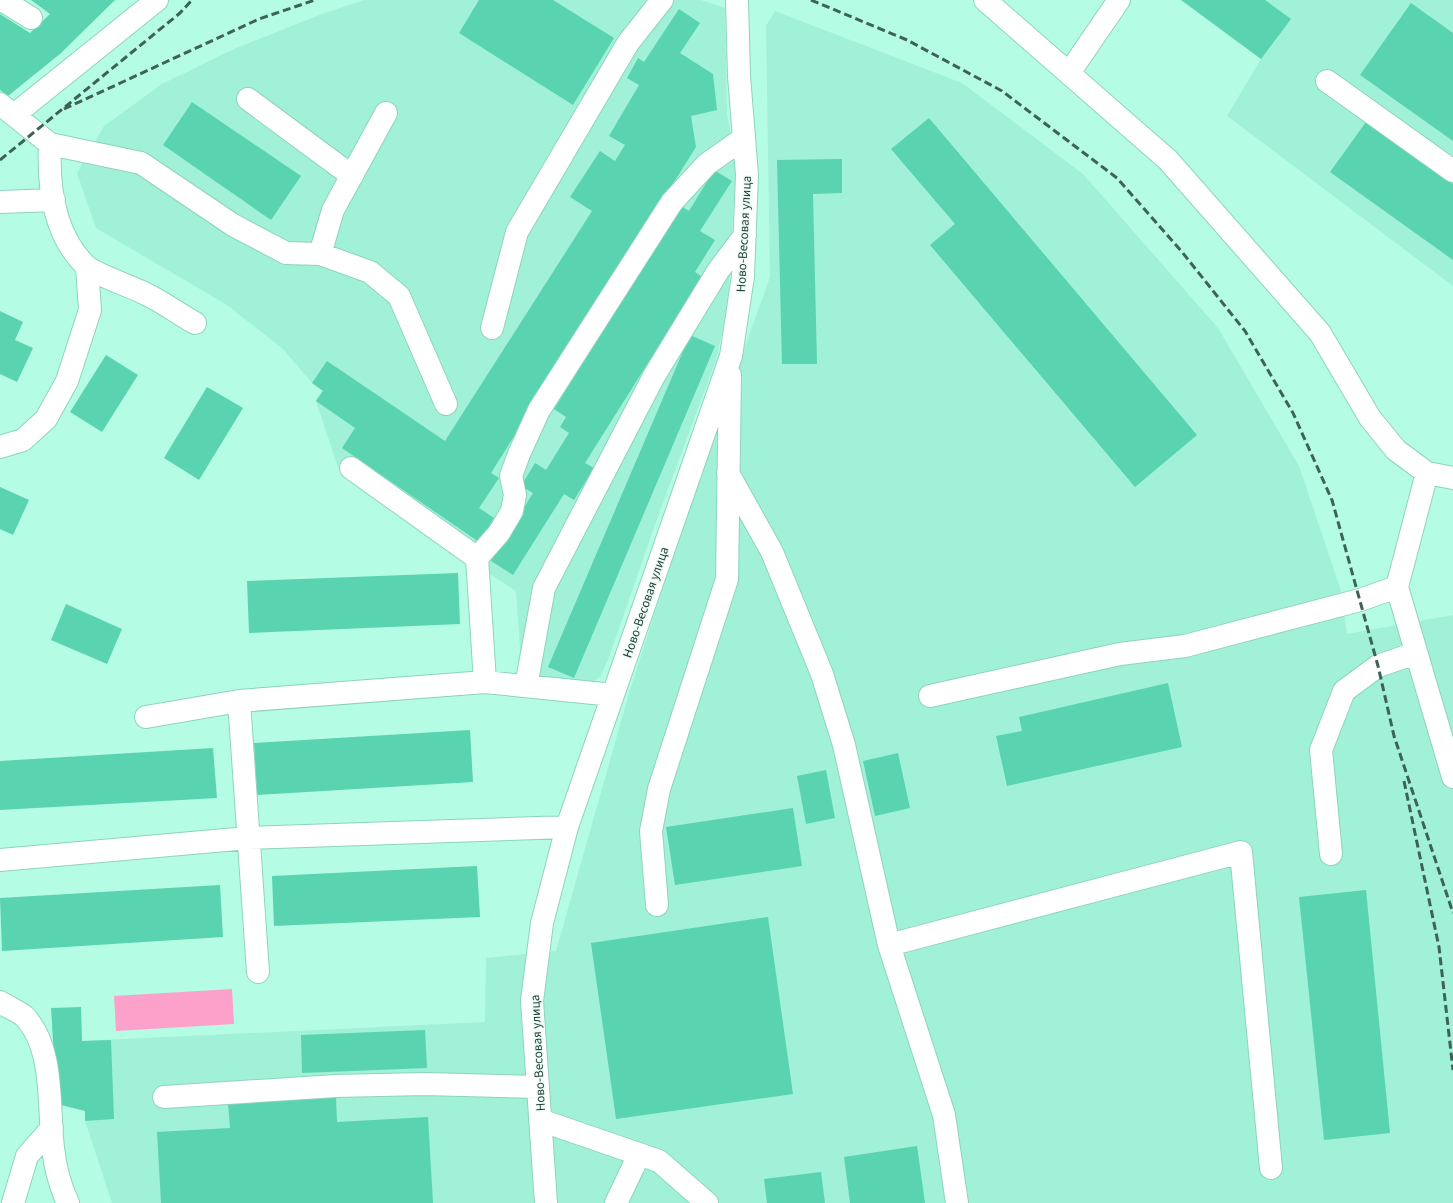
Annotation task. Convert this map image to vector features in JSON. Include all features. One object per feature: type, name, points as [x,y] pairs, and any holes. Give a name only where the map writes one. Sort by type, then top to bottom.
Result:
[{"type":"street","points":[[2,0],[31,18]]},
{"type":"street","points":[[157,0],[7,110],[50,144],[141,163],[233,225],[286,253],[320,254],[370,272],[399,296],[446,404]]},
{"type":"street","points":[[492,328],[517,232],[628,43],[662,0]]},
{"type":"street","name":"Ново-Весовая улица","points":[[546,1203],[532,1001],[542,923],[567,827],[730,356],[743,276],[748,175],[739,76],[737,0]]},
{"type":"street","points":[[985,0],[1174,166],[1320,333],[1370,418],[1391,445],[1427,473],[1453,478]]},
{"type":"street","points":[[1069,73],[1119,0]]},
{"type":"street","points":[[1327,81],[1453,171]]},
{"type":"street","points":[[248,99],[352,176]]},
{"type":"street","points":[[320,254],[333,210],[386,113]]},
{"type":"street","points":[[485,682],[477,558],[499,533],[512,511],[515,495],[511,476],[519,454],[543,403],[672,202],[707,164],[744,138]]},
{"type":"street","points":[[50,144],[49,165],[54,200],[62,231],[87,267],[148,295],[195,323]]},
{"type":"street","points":[[0,202],[54,200]]},
{"type":"street","points":[[526,686],[544,588],[654,376],[718,271],[745,235]]},
{"type":"street","points":[[0,447],[23,440],[46,419],[67,381],[90,310],[87,267]]},
{"type":"street","points":[[658,905],[651,831],[659,789],[726,579],[730,356]]},
{"type":"street","points":[[350,468],[477,558]]},
{"type":"street","points":[[728,473],[772,552],[822,674],[844,744],[889,945],[944,1115],[957,1203]]},
{"type":"street","points":[[1427,473],[1397,587],[1453,777]]},
{"type":"street","points":[[930,696],[1120,654],[1185,646],[1360,600],[1397,587]]},
{"type":"street","points":[[1331,854],[1321,750],[1344,691],[1378,666],[1416,653]]},
{"type":"street","points":[[146,717],[239,701],[485,682],[613,695]]},
{"type":"street","points":[[239,701],[258,972]]},
{"type":"street","points":[[0,860],[248,838],[567,827]]},
{"type":"street","points":[[889,945],[1241,852],[1270,1168]]},
{"type":"street","points":[[0,1002],[23,1016],[41,1042],[49,1084],[53,1148],[62,1189],[68,1203]]},
{"type":"street","points":[[164,1097],[336,1086],[425,1084],[538,1087]]},
{"type":"street","points":[[540,1120],[659,1162],[707,1203]]},
{"type":"street","points":[[13,1203],[27,1156],[52,1128]]},
{"type":"street","points":[[616,1203],[639,1155]]},
{"type":"shaded area","points":[[364,0],[701,0],[725,8],[727,113],[736,162],[728,306],[716,360],[657,519],[608,660],[600,677],[586,686],[543,680],[521,663],[516,591],[455,552],[338,467],[316,401],[322,390],[312,383],[283,349],[227,305],[96,228],[77,173],[104,126],[162,84],[236,48],[322,14]]},
{"type":"shaded area","points":[[1181,0],[1453,0],[1453,286],[1227,116],[1261,59]]},
{"type":"shaded area","points":[[775,11],[962,83],[1083,174],[1218,328],[1299,466],[1341,591],[1347,634],[1453,615],[1453,1203],[112,1203],[85,1121],[82,1041],[485,1022],[486,958],[556,951],[630,690],[697,481],[770,277],[766,26]]},
{"type":"shaded area","points":[[232,989],[234,1024],[116,1031],[114,996]]},
{"type":"building","points":[[31,0],[115,0],[61,53],[8,96],[0,90],[0,14],[30,33],[50,14]]},
{"type":"building","points":[[479,0],[553,0],[614,38],[573,105],[459,33]]},
{"type":"building","points":[[1181,0],[1265,0],[1291,19],[1261,59]]},
{"type":"building","points":[[1411,3],[1453,33],[1453,141],[1360,75]]},
{"type":"building","points":[[679,9],[700,23],[680,53],[713,74],[717,110],[691,116],[696,147],[491,473],[499,478],[479,508],[494,518],[479,542],[342,448],[355,428],[316,401],[323,391],[312,383],[327,361],[445,441],[592,211],[570,197],[600,151],[615,161],[625,145],[609,136],[639,85],[627,78],[638,58],[644,62]]},
{"type":"building","points":[[192,102],[301,176],[271,220],[163,145]]},
{"type":"building","points":[[929,118],[1197,435],[1135,487],[930,245],[955,224],[891,149]]},
{"type":"building","points":[[1366,122],[1453,184],[1453,260],[1330,172]]},
{"type":"building","points":[[842,159],[842,193],[813,194],[817,364],[782,364],[777,160]]},
{"type":"building","points":[[714,170],[732,181],[700,231],[715,240],[695,272],[702,277],[585,463],[594,468],[574,500],[564,494],[513,575],[491,561],[533,493],[521,486],[535,463],[546,470],[569,433],[560,427],[566,417],[554,409],[681,206],[689,211]]},
{"type":"building","points":[[0,311],[23,322],[15,340],[33,348],[17,382],[0,374]]},
{"type":"building","points":[[690,335],[715,346],[574,678],[548,667]]},
{"type":"building","points":[[106,355],[138,375],[102,432],[70,412]]},
{"type":"building","points":[[207,387],[243,408],[199,480],[164,458]]},
{"type":"building","points":[[0,487],[29,500],[13,535],[0,529]]},
{"type":"building","points":[[458,573],[460,624],[249,633],[247,581]]},
{"type":"building","points":[[66,604],[122,629],[107,664],[51,640]]},
{"type":"building","points":[[1168,683],[1182,747],[1007,786],[996,736],[1022,731],[1019,717]]},
{"type":"building","points":[[470,730],[473,782],[257,795],[254,743]]},
{"type":"building","points":[[213,748],[217,798],[0,810],[0,761]]},
{"type":"building","points":[[898,753],[910,808],[875,816],[863,761]]},
{"type":"building","points":[[826,770],[835,818],[806,824],[797,776]]},
{"type":"building","points":[[793,808],[802,866],[675,885],[666,827]]},
{"type":"building","points":[[477,866],[480,917],[274,926],[272,876]]},
{"type":"building","points":[[220,885],[223,937],[2,951],[0,898]]},
{"type":"building","points":[[1366,890],[1390,1133],[1324,1140],[1299,897]]},
{"type":"building","points":[[768,917],[793,1094],[616,1119],[591,943]]},
{"type":"building","points":[[81,1007],[82,1041],[111,1040],[114,1119],[85,1121],[85,1111],[57,1104],[51,1008]]},
{"type":"building","points":[[425,1030],[427,1068],[302,1073],[301,1035]]},
{"type":"building","points":[[336,1097],[337,1122],[428,1117],[433,1203],[161,1203],[157,1132],[230,1128],[228,1103]]},
{"type":"building","points":[[917,1146],[925,1203],[850,1203],[844,1157]]},
{"type":"building","points":[[821,1172],[825,1203],[767,1203],[764,1179]]},
{"type":"railway","points":[[0,160],[180,13],[192,0]]},
{"type":"railway","points":[[64,109],[259,19],[315,0]]},
{"type":"railway","points":[[811,0],[907,40],[1002,91],[1117,178],[1182,252],[1245,331],[1293,413],[1332,500],[1378,666],[1394,736],[1453,913]]},
{"type":"railway","points":[[1404,781],[1439,947],[1453,1070]]}]
